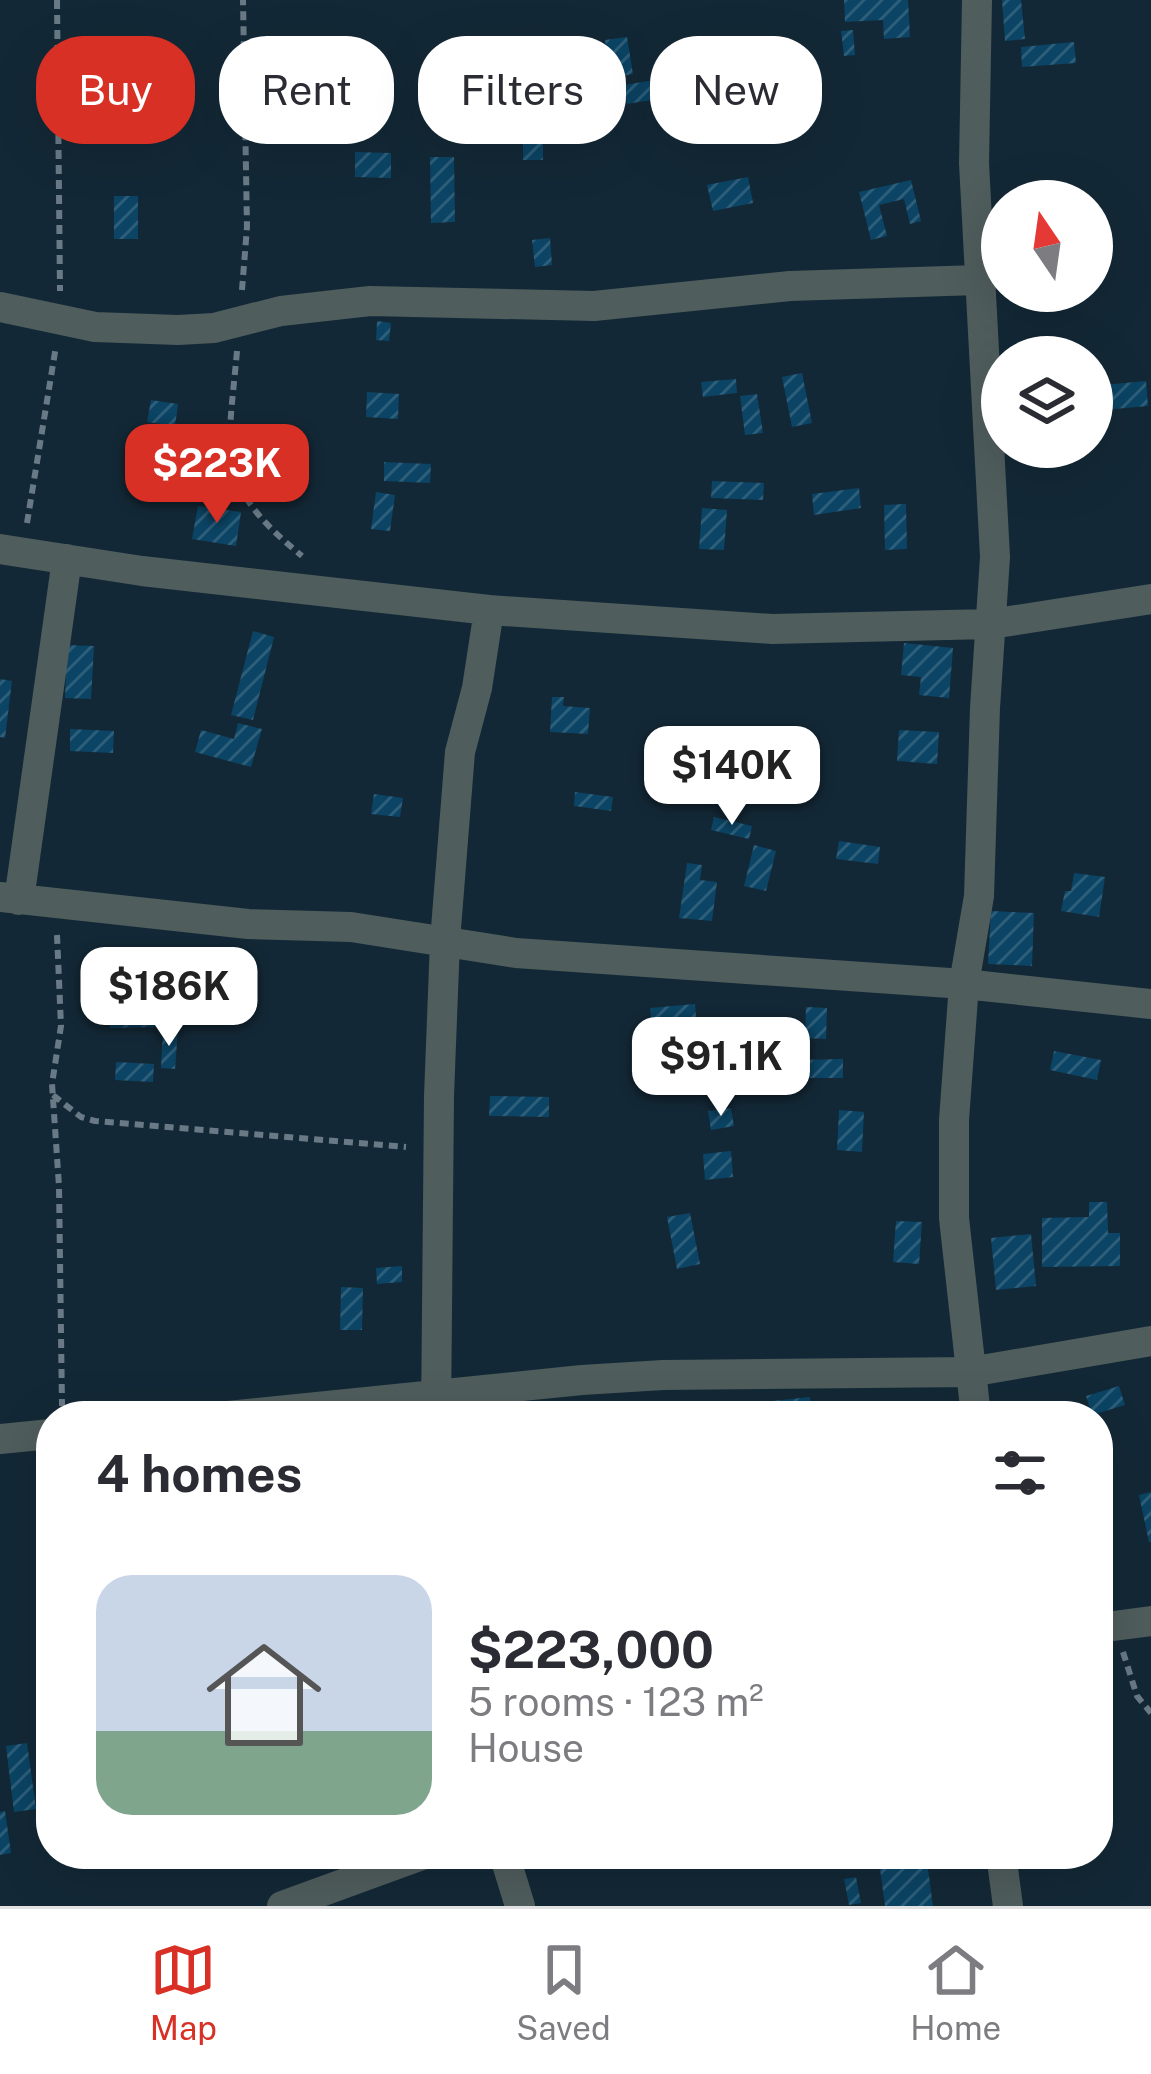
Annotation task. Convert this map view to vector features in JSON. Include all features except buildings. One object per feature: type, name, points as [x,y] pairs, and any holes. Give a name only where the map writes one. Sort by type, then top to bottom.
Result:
[{"type":"street","points":[[974,1401],[954,1218],[954,1120],[964,984],[979,896],[995,557],[974,163],[977,0]]},
{"type":"street","points":[[0,307],[95,327],[178,330],[239,322],[281,310],[370,301],[595,306],[790,286],[978,280]]},
{"type":"street","points":[[11,549],[490,610],[772,628],[991,624],[1151,598]]},
{"type":"street","points":[[67,559],[9,898],[248,924],[351,927],[516,953],[964,984],[1151,1004]]},
{"type":"street","points":[[435,1401],[445,941],[460,752],[490,610]]},
{"type":"street","points":[[459,1401],[663,1375],[970,1372],[1151,1341]]},
{"type":"street","points":[[0,1439],[36,1435]]},
{"type":"street","points":[[1113,1626],[1151,1621]]},
{"type":"street","points":[[282,1906],[383,1869]]},
{"type":"street","points":[[509,1869],[520,1906]]},
{"type":"street","points":[[1003,1869],[1008,1906]]},
{"type":"path","points":[[11,549],[61,320],[57,0]]},
{"type":"path","points":[[243,0],[248,227],[228,461],[233,477],[273,532],[346,593]]},
{"type":"path","points":[[56,904],[61,1026],[52,1065],[62,1401]]},
{"type":"path","points":[[53,1095],[81,1117],[95,1120],[438,1149]]},
{"type":"path","points":[[1113,1643],[1137,1696],[1151,1713]]}]
